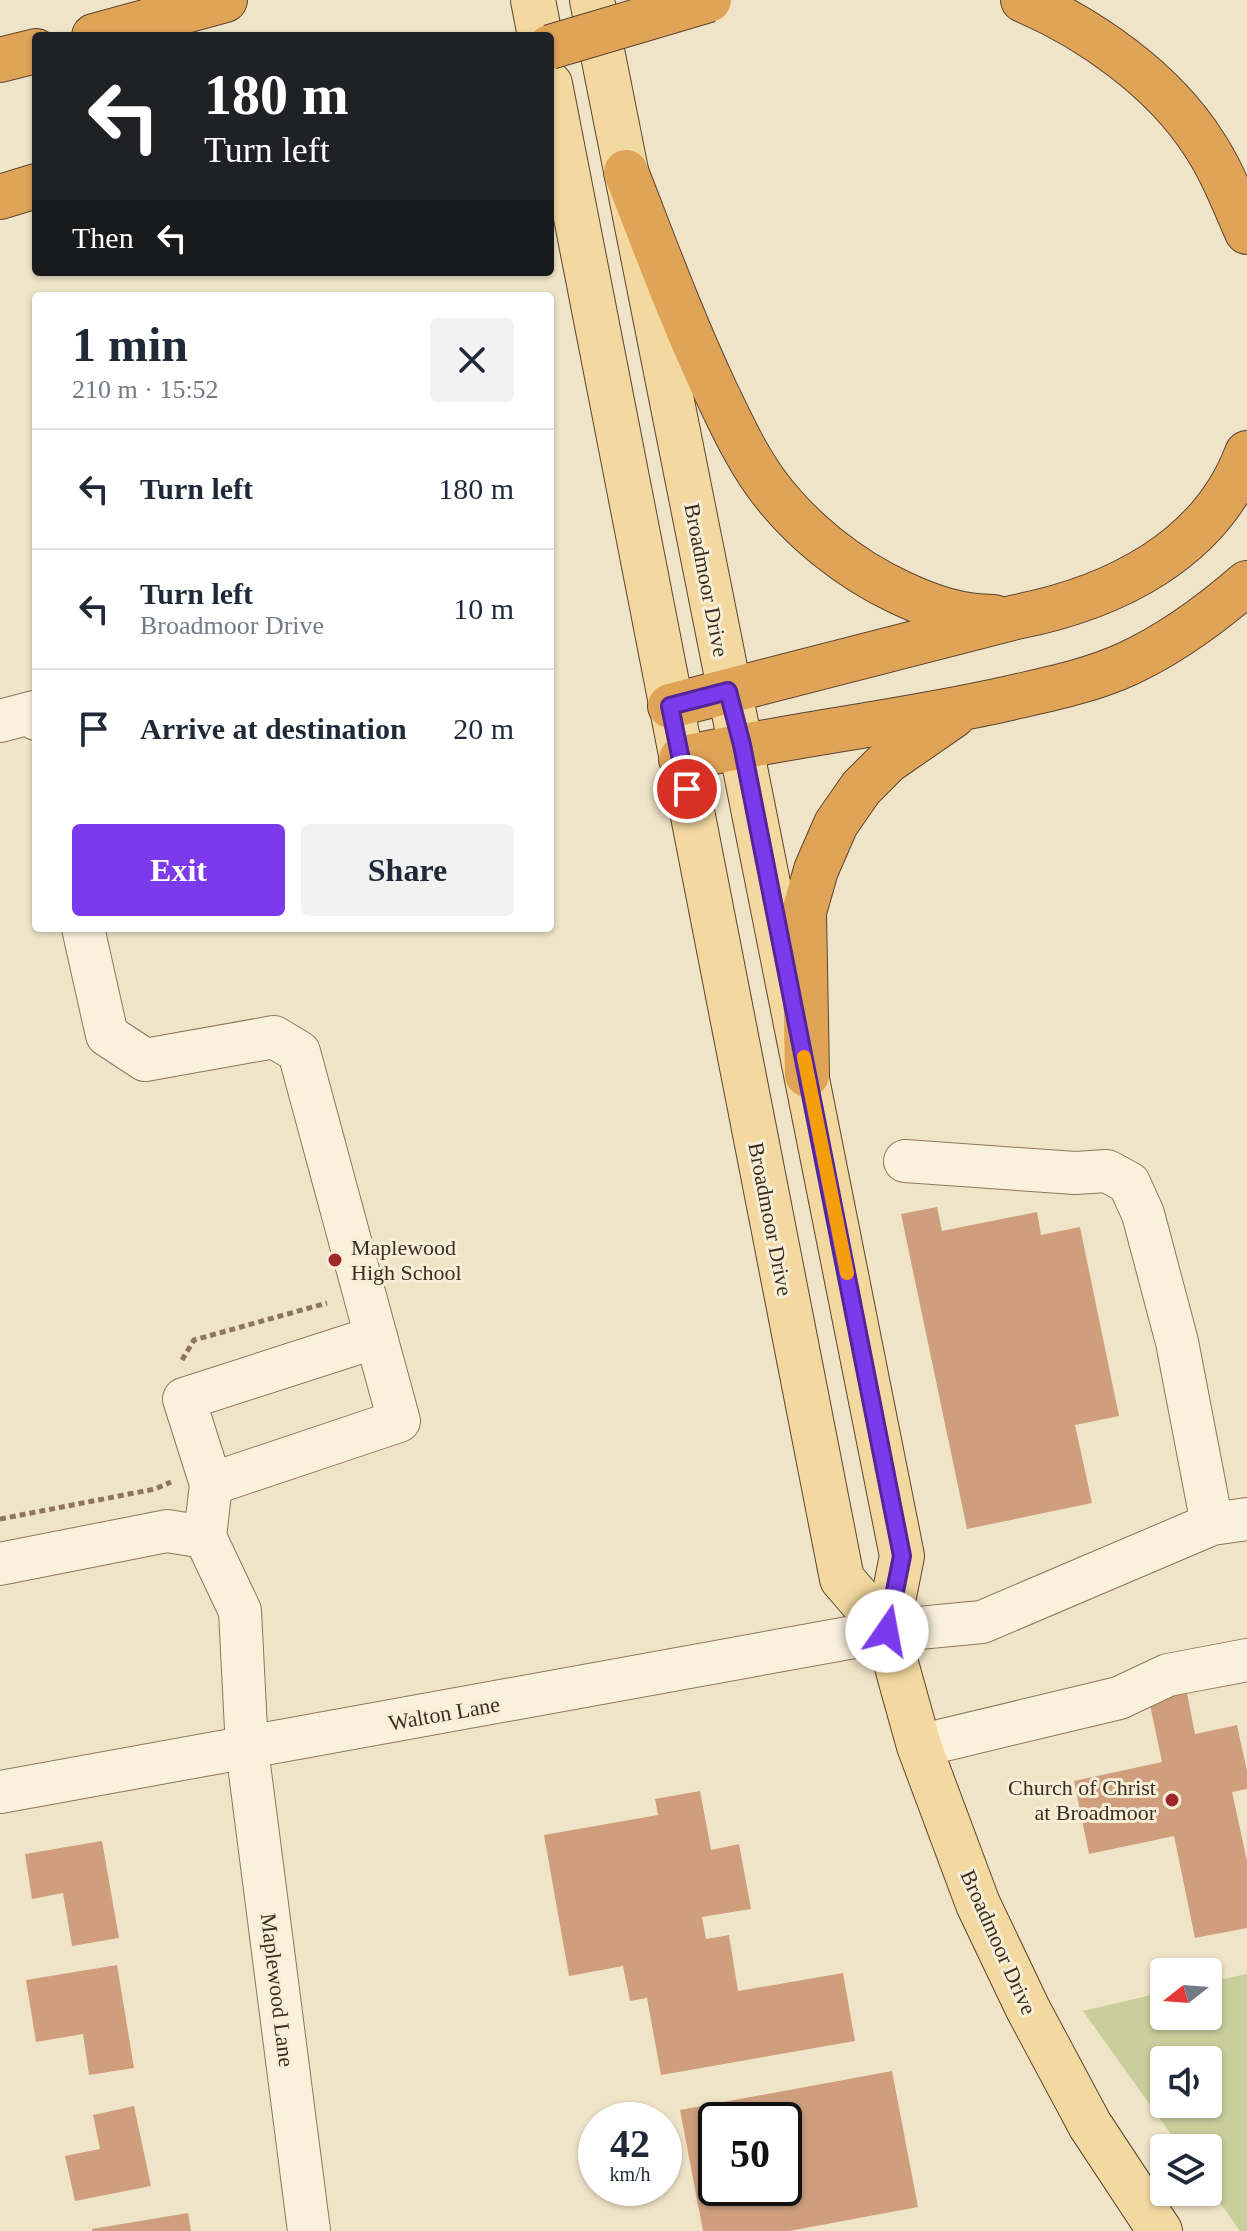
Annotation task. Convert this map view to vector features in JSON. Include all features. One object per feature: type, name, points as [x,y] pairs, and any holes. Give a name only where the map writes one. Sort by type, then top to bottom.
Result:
[{"type":"highway","points":[[109,32],[225,0]]},
{"type":"highway","points":[[554,46],[709,0]]},
{"type":"highway","points":[[1023,0],[1079,27],[1124,60],[1170,101],[1204,143],[1247,232]]},
{"type":"highway","points":[[0,60],[32,52]]},
{"type":"highway","points":[[626,172],[677,303],[740,441],[790,512],[871,579],[923,603],[970,617],[1016,617]]},
{"type":"highway","points":[[0,197],[32,187]]},
{"type":"highway","points":[[670,706],[1061,608],[1108,591],[1174,550],[1209,518],[1236,481],[1247,453]]},
{"type":"highway","points":[[681,759],[742,745],[965,708],[1070,684],[1125,665],[1163,645],[1207,616],[1247,583]]},
{"type":"highway","points":[[807,1075],[804,912],[816,870],[836,824],[861,788],[888,761],[965,708]]},
{"type":"main road","points":[[533,0],[539,32]]},
{"type":"main road","name":"Broadmoor Drive","points":[[592,0],[902,1556],[887,1631]]},
{"type":"main road","name":"Broadmoor Drive","points":[[554,105],[842,1579],[887,1631],[919,1746],[978,1904],[1028,2009],[1090,2125],[1160,2231]]},
{"type":"street","points":[[0,721],[32,713]]},
{"type":"street","points":[[84,932],[107,1035],[145,1060],[274,1037],[299,1052],[399,1421],[211,1484]]},
{"type":"street","points":[[905,1161],[1075,1173],[1107,1171],[1129,1183],[1143,1214],[1230,1521]]},
{"type":"street","points":[[0,1564],[167,1531],[205,1537],[211,1484],[184,1399],[376,1337]]},
{"type":"street","name":"Walton Lane","points":[[0,1792],[887,1631],[982,1622],[1230,1521]]},
{"type":"street","name":"Maplewood Lane","points":[[205,1537],[240,1611],[247,1749],[309,2231]]},
{"type":"street","points":[[919,1746],[1119,1698],[1168,1675],[1247,1660]]},
{"type":"path","points":[[180,1364],[194,1340],[341,1299]]},
{"type":"path","points":[[0,1519],[155,1489],[172,1482],[170,1468]]},
{"type":"green space","points":[[1247,1974],[1247,2231],[1240,2231],[1222,2206],[1222,2134],[1171,2134],[1160,2118],[1222,2118],[1222,2046],[1150,2046],[1150,2105],[1083,2011],[1150,1995],[1150,2030],[1222,2030],[1222,1979]]},
{"type":"building","points":[[937,1207],[942,1231],[1037,1212],[1041,1235],[1080,1227],[1119,1416],[1075,1425],[1092,1503],[967,1529],[901,1214]]},
{"type":"building","points":[[1187,1693],[1195,1734],[1237,1725],[1247,1771],[1247,1789],[1232,1792],[1247,1861],[1247,1928],[1195,1938],[1174,1836],[1089,1854],[1074,1781],[1162,1762],[1149,1700]]},
{"type":"building","points":[[700,1791],[711,1850],[739,1844],[751,1909],[702,1917],[706,1939],[729,1935],[738,1991],[843,1973],[855,2041],[661,2075],[647,1998],[630,2001],[623,1966],[569,1976],[544,1835],[658,1815],[655,1799]]},
{"type":"building","points":[[102,1841],[119,1938],[72,1946],[63,1893],[32,1899],[25,1854]]},
{"type":"building","points":[[117,1965],[134,2068],[89,2075],[83,2034],[36,2042],[26,1980]]},
{"type":"building","points":[[892,2071],[918,2207],[789,2231],[703,2231],[698,2206],[802,2206],[802,2102],[723,2102]]},
{"type":"building","points":[[134,2106],[151,2186],[75,2201],[65,2156],[100,2149],[93,2115]]},
{"type":"building","points":[[698,2107],[698,2205],[682,2110]]},
{"type":"building","points":[[188,2213],[191,2231],[92,2231],[92,2229]]},
{"type":"slow traffic","points":[[804,1057],[847,1273]]},
{"type":"place","name":"Maplewood High School","points":[[335,1260]]},
{"type":"place","name":"Church of Christ at Broadmoor","points":[[1172,1800]]},
{"type":"route","points":[[687,789],[670,706],[728,691],[742,745],[902,1556],[887,1631]]}]
